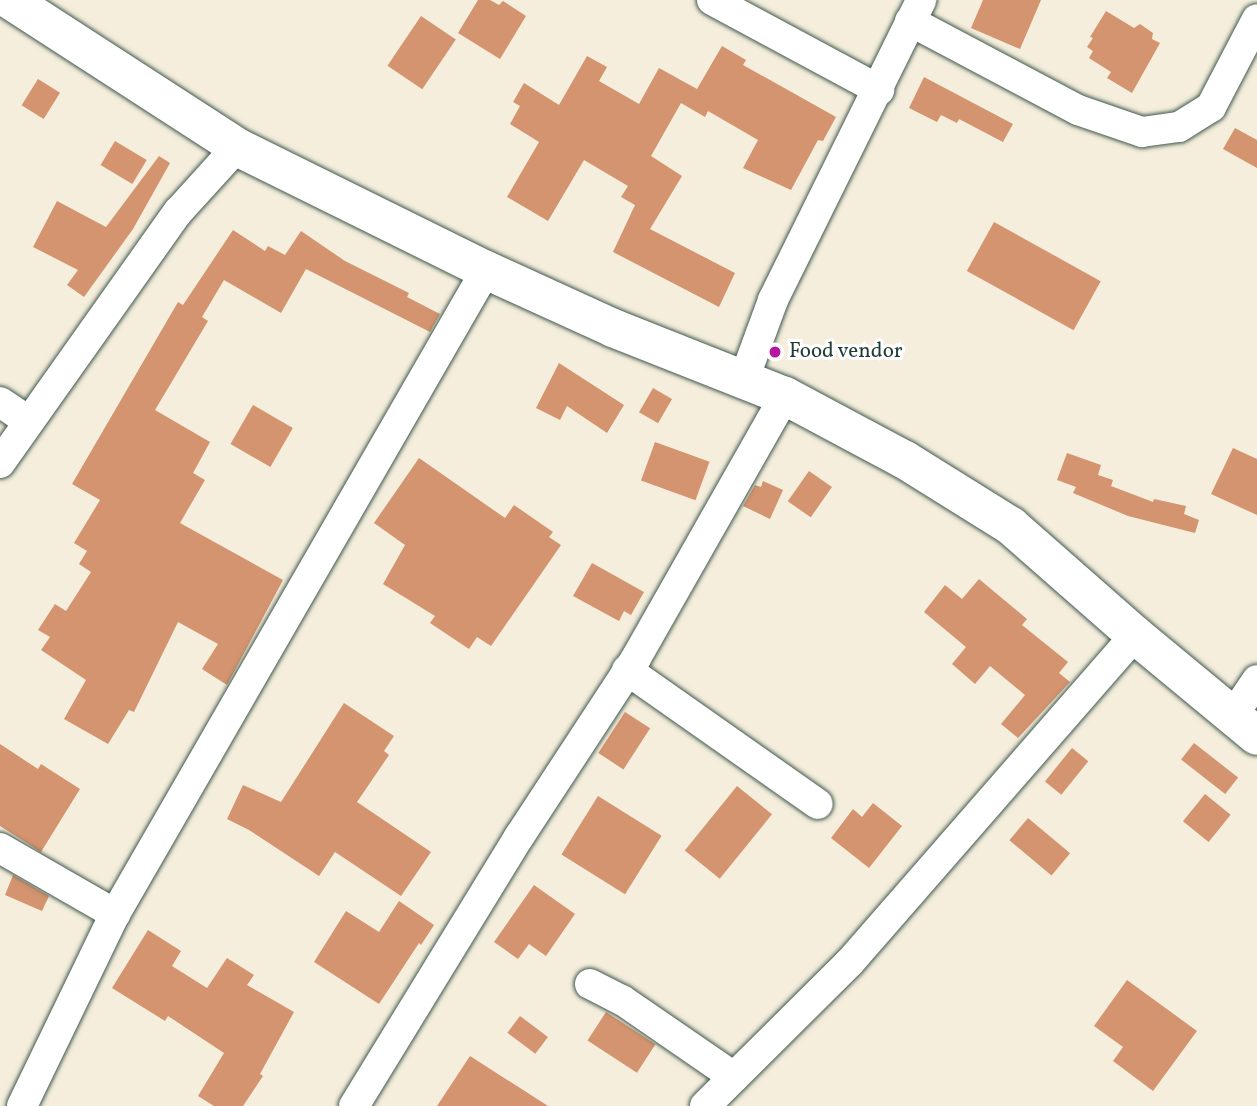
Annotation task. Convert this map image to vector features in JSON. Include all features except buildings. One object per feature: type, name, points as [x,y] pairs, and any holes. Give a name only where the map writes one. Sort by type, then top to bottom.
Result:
[{"type":"main road","points":[[10,0],[237,147],[486,270],[613,328],[785,396],[905,460],[1011,526],[1135,635],[1245,725]]},
{"type":"street","points":[[712,0],[879,90]]},
{"type":"street","points":[[744,379],[773,300],[916,11],[1078,110],[1142,132],[1179,127],[1211,107],[1257,19]]},
{"type":"street","points":[[0,463],[178,212],[237,147]]},
{"type":"street","points":[[22,1106],[115,914],[486,270]]},
{"type":"street","points":[[354,1106],[519,837],[627,670],[785,396]]},
{"type":"street","points":[[0,402],[28,421]]},
{"type":"street","points":[[705,1106],[850,962],[1135,635]]},
{"type":"street","points":[[627,670],[818,804]]},
{"type":"street","points":[[1245,725],[1257,680]]},
{"type":"street","points":[[0,848],[115,914]]},
{"type":"street","points":[[590,984],[622,1000],[734,1077]]},
{"type":"place","name":"Food vendor","points":[[775,352]]}]
